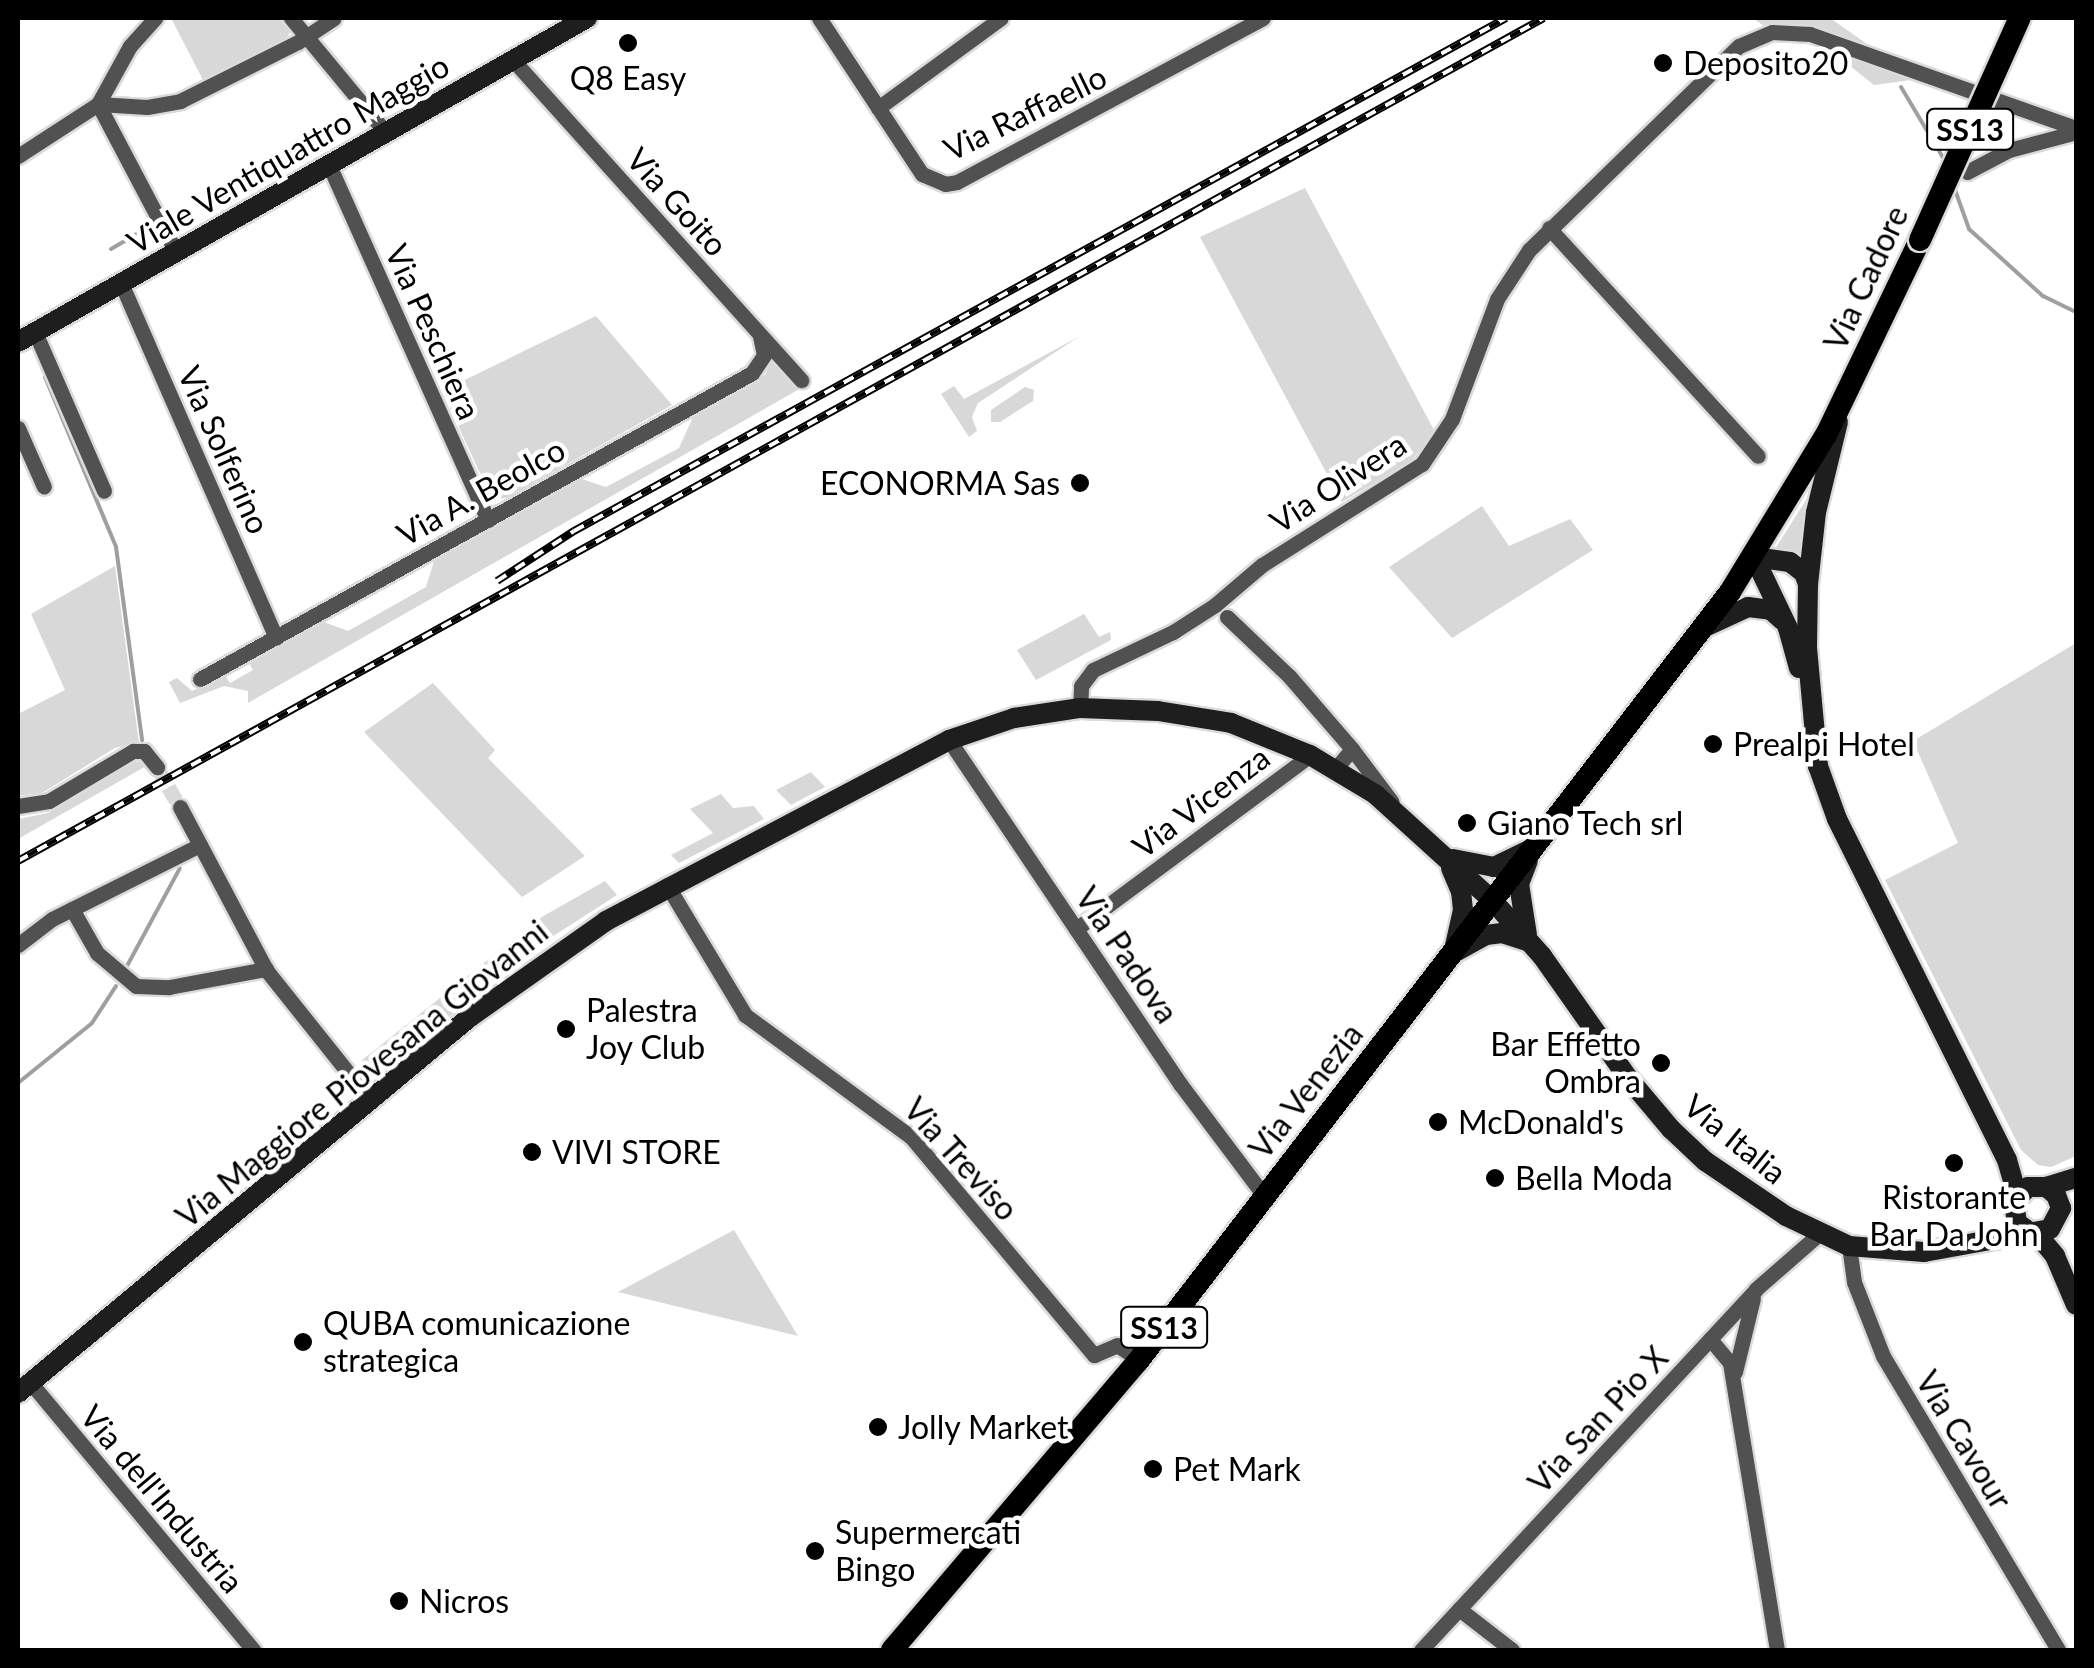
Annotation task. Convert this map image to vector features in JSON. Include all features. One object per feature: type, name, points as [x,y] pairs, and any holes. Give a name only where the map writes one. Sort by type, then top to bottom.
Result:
[{"type":"main road","name":"Via Cadore","points":[[1754,556],[1844,401],[2020,18]]},
{"type":"main road","name":"Via Venezia","points":[[892,1650],[1139,1360],[1704,628],[1754,556]]},
{"type":"street","points":[[18,156],[98,104],[130,46],[154,18]]},
{"type":"street","points":[[291,18],[386,133]]},
{"type":"street","points":[[98,104],[148,107],[180,101],[309,36],[334,18]]},
{"type":"street","name":"Viale Ventiquattro Maggio","points":[[26,337],[587,18]]},
{"type":"street","name":"Via Raffaello","points":[[819,18],[922,174],[930,181],[957,182],[1263,18]]},
{"type":"street","points":[[878,108],[1000,18]]},
{"type":"street","name":"Via Olivera","points":[[1080,708],[1081,686],[1094,670],[1173,632],[1215,605],[1262,565],[1422,464],[1452,419],[1497,298],[1529,250],[1729,53],[1772,32],[1810,34],[2076,130]]},
{"type":"street","name":"Via Goito","points":[[513,60],[800,380]]},
{"type":"street","points":[[98,104],[176,252]]},
{"type":"street","name":"Via Olivera","points":[[1967,172],[2009,150],[2076,130]]},
{"type":"street","name":"Via Peschiera","points":[[329,166],[488,520]]},
{"type":"street","points":[[1550,228],[1758,456]]},
{"type":"street","name":"Via Solferino","points":[[121,283],[276,638]]},
{"type":"street","name":"Via A. Beolco","points":[[200,679],[752,374],[764,355],[760,336]]},
{"type":"street","points":[[26,337],[104,491]]},
{"type":"street","points":[[1812,724],[1808,584],[1816,512],[1844,401]]},
{"type":"street","points":[[18,428],[44,487]]},
{"type":"street","points":[[1754,556],[1790,562],[1804,573],[1808,584]]},
{"type":"street","points":[[1754,556],[1788,628],[1812,724],[1818,766],[1837,819],[2007,1160],[2028,1194]]},
{"type":"street","points":[[1704,628],[1728,612],[1755,606],[1771,610],[1788,628]]},
{"type":"street","points":[[1227,617],[1289,676],[1352,749],[1401,815]]},
{"type":"street","name":"Via Maggiore Piovesana Giovanni","points":[[24,1388],[500,993],[606,921],[949,740],[1014,718],[1080,708],[1158,712]]},
{"type":"street","name":"Via Italia","points":[[1158,712],[1231,723],[1310,754],[1401,815],[1494,901],[1671,1129],[1764,1203],[1849,1246],[1924,1252],[2046,1224]]},
{"type":"street","name":"Via Padova","points":[[949,740],[1180,1085],[1265,1197]]},
{"type":"street","points":[[1336,768],[1352,749]]},
{"type":"street","points":[[18,806],[49,801],[133,751],[149,755],[157,768]]},
{"type":"street","name":"Via Vicenza","points":[[1076,929],[1310,754]]},
{"type":"street","points":[[180,807],[266,968],[370,1100]]},
{"type":"street","name":"Via Italia","points":[[1442,854],[1466,864],[1494,866],[1510,862],[1538,844]]},
{"type":"street","name":"Via Italia","points":[[1528,942],[1519,884],[1538,844]]},
{"type":"street","points":[[18,945],[72,909],[200,845]]},
{"type":"street","name":"Via Italia","points":[[1442,854],[1461,891],[1463,910],[1454,954]]},
{"type":"street","name":"Via Treviso","points":[[667,886],[745,1015],[910,1136],[1094,1354],[1117,1345],[1139,1360]]},
{"type":"street","points":[[72,909],[97,953],[136,986],[169,987],[266,968]]},
{"type":"street","points":[[1454,954],[1486,935],[1502,933],[1528,942]]},
{"type":"street","points":[[1981,1240],[2028,1194],[2076,1178]]},
{"type":"street","points":[[2046,1224],[2076,1189]]},
{"type":"street","points":[[2028,1194],[2018,1223],[2046,1224]]},
{"type":"street","points":[[2028,1194],[2056,1195],[2046,1224],[2076,1305]]},
{"type":"street","name":"Via San Pio X","points":[[1421,1650],[1756,1289],[1820,1233]]},
{"type":"street","name":"Via Cavour","points":[[1849,1246],[1854,1282],[1883,1356],[2058,1650]]},
{"type":"street","points":[[1736,1353],[1756,1289]]},
{"type":"street","points":[[1724,1325],[1734,1331],[1735,1386]]},
{"type":"street","points":[[1710,1339],[1730,1363],[1735,1386],[1777,1650]]},
{"type":"street","name":"Via dell'Industria","points":[[24,1388],[253,1650]]},
{"type":"street","points":[[1459,1609],[1512,1650]]},
{"type":"shaded area","points":[[171,18],[279,18],[290,32],[286,40],[204,82]]},
{"type":"shaded area","points":[[1753,18],[1830,18],[1897,65],[1934,77],[1874,85],[1810,34],[1772,32]]},
{"type":"shaded area","points":[[1305,188],[1435,432],[1411,461],[1342,502],[1200,237]]},
{"type":"shaded area","points":[[596,316],[672,405],[507,498],[492,499],[442,391]]},
{"type":"shaded area","points":[[1080,336],[978,403],[972,417],[977,431],[969,437],[941,394],[954,386],[964,399]]},
{"type":"shaded area","points":[[773,358],[803,387],[248,703],[248,691],[224,686],[180,703],[169,682],[177,678],[192,691],[225,676],[230,683],[253,670],[248,661],[321,621],[348,631],[426,587],[435,558],[579,478],[606,487],[679,448],[693,417],[765,375]]},
{"type":"shaded area","points":[[1025,387],[1034,390],[1033,401],[1000,422],[991,422],[991,410]]},
{"type":"shaded area","points":[[1811,492],[1802,561],[1775,549]]},
{"type":"shaded area","points":[[1482,506],[1509,546],[1570,519],[1593,550],[1452,638],[1389,567]]},
{"type":"shaded area","points":[[115,566],[139,743],[115,748],[42,793],[18,796],[18,714],[65,690],[31,614]]},
{"type":"shaded area","points":[[1084,614],[1099,637],[1110,632],[1111,640],[1036,680],[1017,650]]},
{"type":"shaded area","points":[[2076,643],[2076,1156],[2051,1167],[2038,1165],[2021,1150],[1885,880],[1958,843],[1913,741]]},
{"type":"shaded area","points":[[433,683],[495,750],[488,758],[585,856],[522,897],[364,732]]},
{"type":"shaded area","points":[[133,762],[148,765],[18,839],[18,819],[48,813]]},
{"type":"shaded area","points":[[811,772],[825,787],[791,805],[776,790]]},
{"type":"shaded area","points":[[721,794],[733,808],[754,806],[764,819],[679,863],[671,855],[713,833],[690,809]]},
{"type":"shaded area","points":[[605,881],[617,895],[530,951],[378,1075],[361,1061],[540,918]]},
{"type":"shaded area","points":[[734,1230],[798,1336],[618,1292]]},
{"type":"waterway","points":[[1901,87],[1944,159]]},
{"type":"waterway","points":[[1954,187],[1969,229],[2043,296],[2076,312]]},
{"type":"waterway","points":[[111,249],[154,224]]},
{"type":"waterway","points":[[45,377],[116,547],[142,740]]},
{"type":"waterway","points":[[127,966],[180,868]]},
{"type":"waterway","points":[[18,1083],[92,1023],[116,986]]},
{"type":"tunnel","points":[[157,767],[180,807]]},
{"type":"railway","points":[[497,581],[574,531],[1506,18]]},
{"type":"railway","points":[[18,861],[1544,18]]},
{"type":"place","name":"Q8 Easy","points":[[628,43]]},
{"type":"place","name":"Deposito20","points":[[1663,63]]},
{"type":"place","name":"ECONORMA Sas","points":[[1080,483]]},
{"type":"place","name":"Prealpi Hotel","points":[[1713,744]]},
{"type":"place","name":"Giano Tech srl","points":[[1467,823]]},
{"type":"place","name":"Palestra Joy Club","points":[[566,1029]]},
{"type":"place","name":"Bar Effetto Ombra","points":[[1661,1063]]},
{"type":"place","name":"McDonald's","points":[[1438,1122]]},
{"type":"place","name":"VIVI STORE","points":[[532,1152]]},
{"type":"place","name":"Ristorante Bar Da John","points":[[1954,1163]]},
{"type":"place","name":"Bella Moda","points":[[1495,1178]]},
{"type":"place","name":"QUBA comunicazione strategica","points":[[303,1342]]},
{"type":"place","name":"Jolly Market","points":[[878,1427]]},
{"type":"place","name":"Pet Mark","points":[[1153,1469]]},
{"type":"place","name":"Supermercati Bingo","points":[[815,1551]]},
{"type":"place","name":"Nicros","points":[[399,1601]]}]
